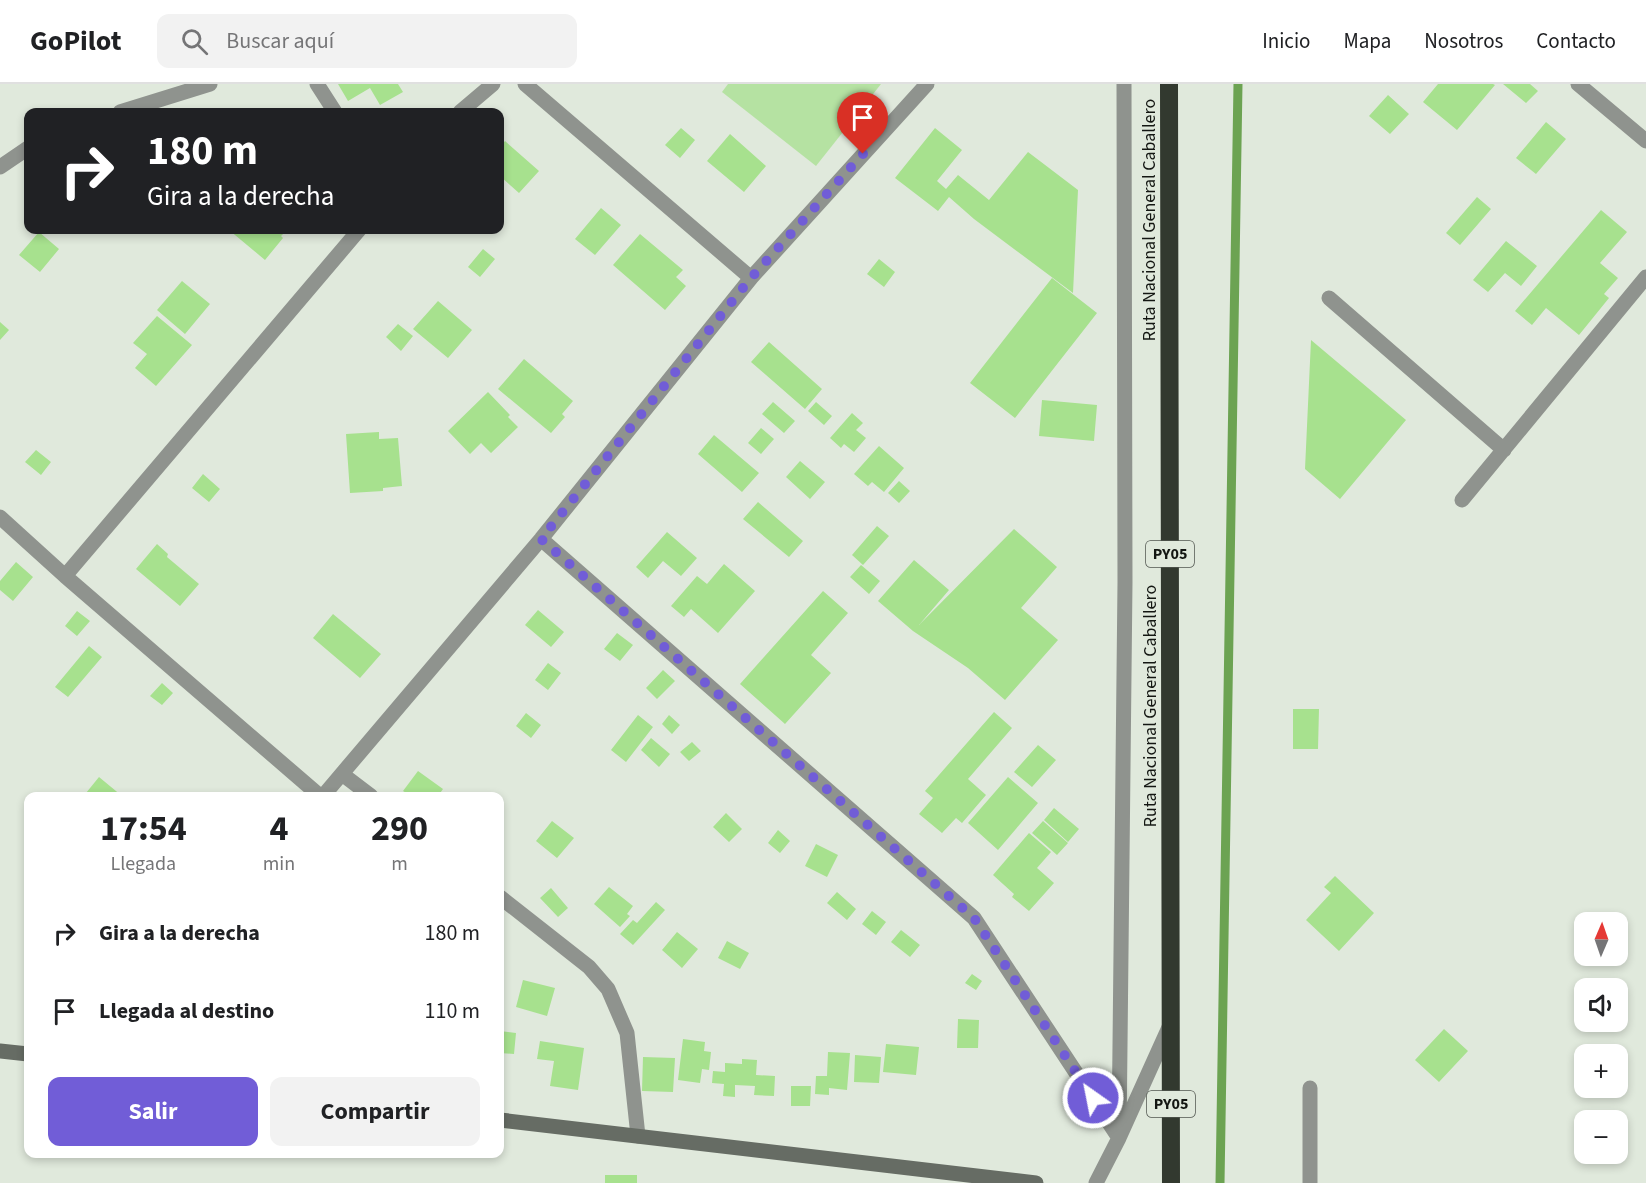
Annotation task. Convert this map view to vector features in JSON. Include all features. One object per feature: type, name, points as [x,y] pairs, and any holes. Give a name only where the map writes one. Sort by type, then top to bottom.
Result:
[{"type":"highway","name":"Ruta Nacional General Caballero","points":[[1169,84],[1171,1183]]},
{"type":"street","points":[[133,108],[210,84]]},
{"type":"street","points":[[317,84],[332,108]]},
{"type":"street","points":[[465,108],[493,84]]},
{"type":"street","points":[[525,84],[751,278]]},
{"type":"street","points":[[326,792],[541,539],[751,278],[927,84]]},
{"type":"street","points":[[1119,1138],[1125,582],[1124,84]]},
{"type":"street","points":[[1578,84],[1646,141]]},
{"type":"street","points":[[0,167],[24,151]]},
{"type":"street","points":[[65,576],[356,234]]},
{"type":"street","points":[[1462,501],[1646,277]]},
{"type":"street","points":[[1329,298],[1504,450]]},
{"type":"street","points":[[0,517],[65,576],[317,792]]},
{"type":"street","points":[[541,539],[974,918],[1119,1138]]},
{"type":"street","points":[[342,774],[366,792]]},
{"type":"street","points":[[504,900],[589,967],[608,989],[627,1033],[638,1137]]},
{"type":"street","points":[[1096,1183],[1171,1024]]},
{"type":"street","points":[[0,1051],[24,1054]]},
{"type":"street","points":[[1310,1088],[1310,1183]]},
{"type":"street","points":[[504,1120],[1036,1183]]},
{"type":"green space","points":[[728,84],[881,84],[816,166],[722,92]]},
{"type":"building","points":[[338,84],[398,84],[403,92],[380,105],[370,88],[348,101]]},
{"type":"building","points":[[1438,84],[1495,85],[1457,130],[1423,102]]},
{"type":"building","points":[[1503,84],[1530,84],[1538,91],[1526,103]]},
{"type":"building","points":[[1388,95],[1409,114],[1390,134],[1369,116]]},
{"type":"building","points":[[1546,122],[1566,139],[1536,174],[1516,158]]},
{"type":"building","points":[[681,128],[695,140],[680,158],[665,145]]},
{"type":"building","points":[[935,128],[962,150],[937,181],[946,189],[958,175],[989,200],[1028,152],[1078,190],[1073,293],[974,219],[949,197],[938,211],[895,178]]},
{"type":"building","points":[[730,134],[766,166],[744,192],[707,161]]},
{"type":"building","points":[[504,142],[539,171],[519,193],[504,180]]},
{"type":"building","points":[[1477,197],[1491,209],[1460,245],[1446,233]]},
{"type":"building","points":[[601,208],[621,225],[595,255],[575,239]]},
{"type":"building","points":[[1601,210],[1627,232],[1600,263],[1618,278],[1604,294],[1609,298],[1579,335],[1546,308],[1532,325],[1515,311]]},
{"type":"building","points":[[37,234],[41,234],[59,249],[40,272],[19,255]]},
{"type":"building","points":[[234,234],[283,234],[281,236],[283,238],[265,260]]},
{"type":"building","points":[[640,234],[683,270],[676,277],[686,286],[665,310],[613,265]]},
{"type":"building","points":[[1506,241],[1537,266],[1521,286],[1505,273],[1488,292],[1473,280]]},
{"type":"building","points":[[483,249],[495,259],[480,277],[468,267]]},
{"type":"building","points":[[879,259],[895,272],[884,287],[867,274]]},
{"type":"building","points":[[1052,278],[1097,313],[1015,418],[970,383]]},
{"type":"building","points":[[182,281],[210,304],[185,334],[157,310]]},
{"type":"building","points":[[438,301],[472,330],[448,358],[413,329]]},
{"type":"building","points":[[157,316],[192,345],[156,386],[135,368],[147,354],[133,343]]},
{"type":"building","points":[[0,322],[9,330],[0,340]]},
{"type":"building","points":[[398,324],[413,336],[401,351],[386,337]]},
{"type":"building","points":[[1311,340],[1406,420],[1340,499],[1305,469]]},
{"type":"building","points":[[769,342],[822,389],[805,409],[751,362]]},
{"type":"building","points":[[524,359],[573,401],[562,414],[565,417],[551,433],[498,389]]},
{"type":"building","points":[[488,392],[518,427],[491,453],[481,443],[470,454],[448,431]]},
{"type":"building","points":[[1042,400],[1097,405],[1094,441],[1039,436]]},
{"type":"building","points":[[773,402],[795,421],[784,433],[762,414]]},
{"type":"building","points":[[816,402],[832,416],[824,425],[808,411]]},
{"type":"building","points":[[852,413],[863,423],[856,430],[866,438],[854,452],[844,444],[841,448],[830,438]]},
{"type":"building","points":[[761,428],[774,439],[761,454],[748,443]]},
{"type":"building","points":[[379,432],[379,439],[398,438],[402,486],[383,488],[383,491],[350,493],[346,434]]},
{"type":"building","points":[[714,435],[759,473],[742,492],[698,454]]},
{"type":"building","points":[[879,446],[904,468],[884,492],[872,482],[868,486],[854,474]]},
{"type":"building","points":[[36,450],[51,462],[41,475],[25,462]]},
{"type":"building","points":[[800,461],[825,482],[810,499],[786,477]]},
{"type":"building","points":[[203,474],[220,489],[209,502],[192,488]]},
{"type":"building","points":[[899,481],[910,491],[899,503],[888,493]]},
{"type":"building","points":[[758,502],[803,541],[789,557],[743,519]]},
{"type":"building","points":[[877,526],[889,536],[863,565],[852,555]]},
{"type":"building","points":[[1014,529],[1057,567],[1021,608],[1058,640],[1005,700],[968,668],[913,631],[878,601],[914,560],[949,590],[919,625]]},
{"type":"building","points":[[667,532],[697,558],[681,576],[663,561],[648,578],[636,567]]},
{"type":"building","points":[[157,544],[168,554],[167,557],[199,584],[180,606],[136,569]]},
{"type":"building","points":[[16,562],[33,577],[13,601],[0,590],[0,581]]},
{"type":"building","points":[[724,564],[755,591],[718,633],[691,609],[684,617],[671,606],[697,576],[707,584]]},
{"type":"building","points":[[861,565],[880,581],[869,594],[850,577]]},
{"type":"building","points":[[823,591],[848,613],[811,655],[831,673],[785,724],[740,684]]},
{"type":"building","points":[[538,610],[564,632],[551,647],[525,625]]},
{"type":"building","points":[[77,611],[90,621],[77,636],[65,626]]},
{"type":"building","points":[[333,614],[381,654],[360,678],[313,638]]},
{"type":"building","points":[[617,633],[633,645],[620,661],[604,649]]},
{"type":"building","points":[[89,646],[102,657],[68,697],[55,687]]},
{"type":"building","points":[[548,663],[561,673],[548,690],[535,680]]},
{"type":"building","points":[[663,670],[675,681],[657,699],[646,688]]},
{"type":"building","points":[[162,683],[173,693],[162,705],[150,696]]},
{"type":"building","points":[[1293,709],[1319,709],[1318,749],[1293,749]]},
{"type":"building","points":[[994,712],[1012,728],[968,779],[986,795],[962,823],[956,818],[942,833],[919,814],[933,798],[925,791]]},
{"type":"building","points":[[526,713],[541,725],[531,738],[516,726]]},
{"type":"building","points":[[638,715],[653,727],[626,762],[611,750]]},
{"type":"building","points":[[669,715],[680,725],[672,734],[662,724]]},
{"type":"building","points":[[651,738],[670,754],[659,767],[641,750]]},
{"type":"building","points":[[692,742],[701,751],[689,761],[680,752]]},
{"type":"building","points":[[1038,745],[1056,760],[1032,787],[1014,772]]},
{"type":"building","points":[[418,771],[443,789],[441,792],[403,791]]},
{"type":"building","points":[[99,777],[117,792],[87,792]]},
{"type":"building","points":[[1008,777],[1038,803],[998,850],[968,823]]},
{"type":"building","points":[[1054,808],[1079,829],[1068,842],[1044,820]]},
{"type":"building","points":[[726,813],[742,829],[729,842],[713,827]]},
{"type":"building","points":[[552,821],[574,838],[557,858],[536,841]]},
{"type":"building","points":[[1043,821],[1068,843],[1057,855],[1032,833]]},
{"type":"building","points":[[778,830],[790,841],[780,853],[768,843]]},
{"type":"building","points":[[1029,833],[1051,852],[1037,868],[1054,883],[1029,911],[1012,897],[1014,894],[993,875]]},
{"type":"building","points":[[816,844],[838,855],[827,877],[805,866]]},
{"type":"building","points":[[1335,876],[1374,913],[1339,951],[1306,920],[1331,893],[1324,887]]},
{"type":"building","points":[[609,887],[633,906],[627,914],[630,916],[620,927],[594,904]]},
{"type":"building","points":[[551,888],[568,908],[558,917],[540,898]]},
{"type":"building","points":[[837,892],[856,909],[847,920],[827,903]]},
{"type":"building","points":[[656,902],[665,910],[633,945],[620,934],[633,920],[637,923]]},
{"type":"building","points":[[872,911],[886,922],[876,935],[862,924]]},
{"type":"building","points":[[901,930],[920,945],[910,957],[891,942]]},
{"type":"building","points":[[677,932],[698,949],[682,968],[662,950]]},
{"type":"building","points":[[727,941],[749,953],[740,969],[718,958]]},
{"type":"building","points":[[972,974],[982,981],[976,990],[965,983]]},
{"type":"building","points":[[523,980],[555,988],[547,1016],[516,1007]]},
{"type":"building","points":[[958,1019],[979,1020],[978,1048],[957,1048]]},
{"type":"building","points":[[1444,1029],[1468,1051],[1439,1082],[1415,1060]]},
{"type":"building","points":[[504,1032],[516,1033],[514,1054],[504,1053]]},
{"type":"building","points":[[683,1039],[705,1042],[704,1051],[711,1052],[709,1070],[702,1069],[700,1083],[678,1080]]},
{"type":"building","points":[[540,1041],[584,1048],[578,1090],[550,1086],[554,1061],[537,1059]]},
{"type":"building","points":[[886,1044],[919,1047],[916,1075],[883,1072]]},
{"type":"building","points":[[828,1052],[850,1053],[847,1090],[829,1088],[829,1095],[815,1094],[816,1076],[827,1076]]},
{"type":"building","points":[[855,1055],[881,1057],[879,1083],[854,1082]]},
{"type":"building","points":[[643,1057],[675,1058],[673,1092],[642,1091]]},
{"type":"building","points":[[742,1059],[757,1060],[756,1075],[775,1076],[774,1096],[754,1095],[755,1086],[735,1085],[735,1097],[723,1096],[724,1084],[712,1083],[713,1071],[725,1072],[725,1063],[742,1064]]},
{"type":"building","points":[[791,1086],[811,1086],[810,1106],[791,1106]]},
{"type":"building","points":[[605,1175],[637,1175],[637,1183],[605,1183]]},
{"type":"waterway","points":[[1220,1183],[1238,84]]},
{"type":"route","points":[[863,154],[751,278],[541,539],[974,918],[1093,1098]]}]
